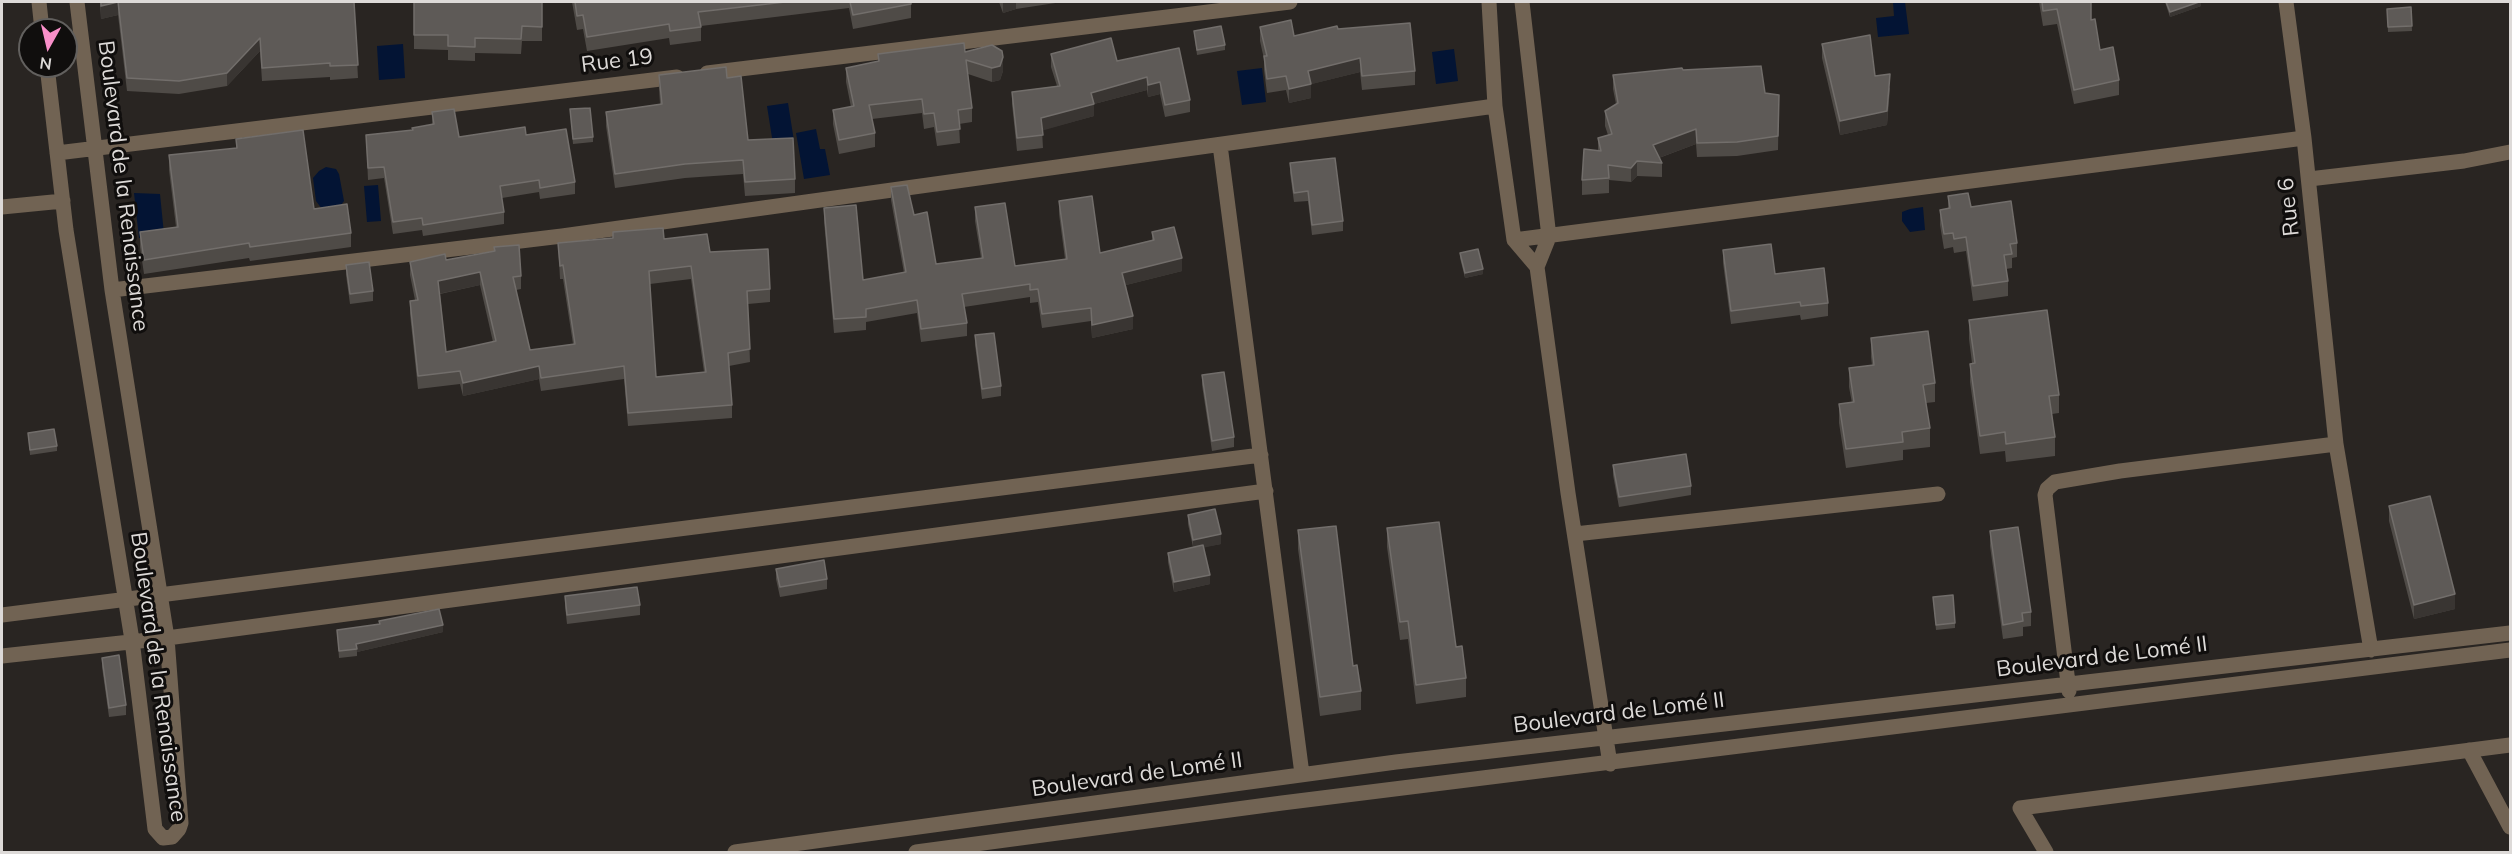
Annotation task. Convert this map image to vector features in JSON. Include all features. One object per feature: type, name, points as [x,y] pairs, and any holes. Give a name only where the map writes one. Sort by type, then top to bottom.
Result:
[{"type":"street","points":[[39,2],[41,18]]},
{"type":"street","name":"Boulevard de la Renaissance","points":[[48,78],[63,201],[132,640],[154,829],[163,838],[172,837],[179,830],[181,823],[167,638],[112,290],[77,2]]},
{"type":"street","name":"Rue 19","points":[[57,153],[1251,4],[1290,2]]},
{"type":"street","points":[[1489,2],[1495,105],[1514,240],[1537,267]]},
{"type":"street","points":[[1522,2],[1549,237],[1537,267],[1610,764]]},
{"type":"street","name":"Rue 6","points":[[2286,2],[2309,179],[2336,444],[2371,650]]},
{"type":"street","points":[[112,290],[562,236],[1495,105]]},
{"type":"street","points":[[1514,240],[2304,138]]},
{"type":"street","points":[[1220,145],[1302,774]]},
{"type":"street","points":[[2309,179],[2464,161],[2511,152]]},
{"type":"street","points":[[2,207],[63,201]]},
{"type":"street","points":[[2071,704],[2045,495],[2055,482],[2120,471],[2336,444]]},
{"type":"street","points":[[2,615],[1261,455]]},
{"type":"street","points":[[2,656],[132,640],[167,638],[1266,491]]},
{"type":"street","points":[[1575,534],[1938,494]]},
{"type":"street","name":"Boulevard de Lomé II","points":[[735,852],[958,824],[1302,774],[2511,633]]},
{"type":"street","name":"Boulevard de Lomé II","points":[[916,852],[2511,650]]},
{"type":"street","points":[[2046,852],[2020,808],[2511,745]]},
{"type":"street","points":[[2469,750],[2511,827]]},
{"type":"water","points":[[1893,2],[1905,2],[1909,34],[1878,37],[1876,18],[1894,16]]},
{"type":"water","points":[[403,44],[405,78],[379,80],[377,46]]},
{"type":"water","points":[[1454,49],[1458,81],[1436,84],[1432,52]]},
{"type":"water","points":[[1262,68],[1266,102],[1242,105],[1237,71]]},
{"type":"water","points":[[788,103],[794,141],[773,144],[767,106]]},
{"type":"water","points":[[816,129],[820,149],[825,149],[830,175],[804,179],[796,133]]},
{"type":"water","points":[[326,167],[336,169],[339,174],[344,201],[338,209],[322,209],[316,201],[313,178]]},
{"type":"water","points":[[378,185],[381,221],[367,222],[364,186]]},
{"type":"water","points":[[134,193],[160,194],[164,234],[139,238]]},
{"type":"water","points":[[1923,207],[1925,230],[1910,232],[1902,221],[1902,212]]},
{"type":"building","points":[[101,2],[118,2],[101,6]]},
{"type":"building","points":[[118,2],[354,2],[358,65],[330,66],[330,63],[262,68],[260,38],[227,73],[179,81],[127,78]]},
{"type":"building","points":[[414,2],[542,2],[542,27],[522,26],[521,39],[475,38],[475,47],[448,46],[448,35],[414,35]]},
{"type":"building","points":[[575,2],[785,2],[698,12],[701,27],[670,31],[669,24],[587,37],[583,15],[577,16]]},
{"type":"building","points":[[850,2],[911,2],[911,4],[853,15]]},
{"type":"building","points":[[2042,2],[2091,2],[2091,20],[2095,19],[2100,50],[2113,47],[2119,80],[2074,90],[2057,9],[2043,11]]},
{"type":"building","points":[[2166,2],[2199,2],[2170,12]]},
{"type":"building","points":[[2411,7],[2412,26],[2388,27],[2387,9]]},
{"type":"building","points":[[1291,20],[1294,36],[1337,26],[1338,29],[1410,23],[1415,71],[1362,76],[1360,58],[1308,71],[1311,84],[1289,89],[1286,76],[1267,79],[1264,56],[1267,56],[1260,27]]},
{"type":"building","points":[[1221,26],[1225,45],[1197,50],[1194,31]]},
{"type":"building","points":[[1870,35],[1875,76],[1890,74],[1887,111],[1840,121],[1822,44]]},
{"type":"building","points":[[1111,38],[1117,61],[1179,48],[1190,100],[1165,105],[1160,82],[1148,85],[1147,77],[1091,93],[1094,104],[1041,118],[1043,135],[1017,138],[1012,92],[1060,86],[1051,54]]},
{"type":"building","points":[[964,43],[965,52],[992,45],[1002,51],[1003,57],[1000,66],[992,68],[966,60],[972,108],[958,110],[960,129],[937,132],[934,113],[924,114],[922,99],[869,105],[875,133],[839,140],[833,110],[854,106],[846,68],[879,61],[878,54]]},
{"type":"building","points":[[1761,66],[1765,93],[1779,95],[1778,136],[1737,142],[1697,143],[1696,129],[1653,145],[1662,163],[1637,161],[1631,168],[1608,165],[1609,178],[1582,180],[1584,149],[1601,151],[1598,138],[1612,134],[1605,111],[1618,103],[1613,75],[1682,68],[1683,70]]},
{"type":"building","points":[[726,67],[727,78],[741,76],[748,140],[793,138],[795,179],[745,182],[743,160],[685,164],[615,174],[606,112],[662,104],[659,75]]},
{"type":"building","points":[[590,108],[593,137],[573,139],[570,109]]},
{"type":"building","points":[[454,109],[459,137],[525,127],[526,135],[566,129],[575,182],[540,188],[539,180],[500,186],[504,212],[423,225],[422,218],[393,222],[384,167],[368,168],[366,135],[413,130],[412,128],[434,124],[432,112]]},
{"type":"building","points":[[303,130],[314,209],[347,204],[351,233],[250,247],[249,243],[144,260],[140,232],[178,227],[169,155],[237,148],[236,139]]},
{"type":"building","points":[[1335,158],[1343,221],[1312,225],[1308,191],[1294,193],[1290,163]]},
{"type":"building","points":[[907,185],[914,215],[927,212],[936,264],[983,258],[975,207],[1005,203],[1015,266],[1067,259],[1059,201],[1092,196],[1100,253],[1154,240],[1152,232],[1174,227],[1182,258],[1122,273],[1133,316],[1092,325],[1091,308],[1042,314],[1038,289],[1030,290],[1030,284],[962,294],[967,323],[921,329],[917,300],[866,309],[866,317],[834,319],[824,208],[856,205],[863,280],[906,272],[891,187]]},
{"type":"building","points":[[1968,193],[1971,207],[2011,201],[2017,243],[2010,244],[2012,254],[2004,255],[2008,281],[1973,286],[1966,237],[1954,239],[1953,233],[1944,234],[1940,210],[1950,208],[1948,196]]},
{"type":"building","points":[[663,228],[664,239],[707,234],[710,252],[768,249],[770,289],[747,291],[750,349],[728,353],[732,405],[628,413],[624,366],[541,378],[539,366],[463,383],[460,371],[418,376],[410,301],[418,300],[410,262],[445,254],[446,260],[495,251],[494,247],[519,245],[521,276],[513,277],[530,350],[575,344],[563,265],[560,266],[558,243],[613,238],[613,232]],"holes":[[[691,266],[706,372],[656,377],[649,271]],[[480,272],[496,341],[446,352],[438,281]]]},
{"type":"building","points":[[1771,244],[1775,274],[1824,268],[1828,303],[1801,306],[1800,302],[1731,311],[1723,250]]},
{"type":"building","points":[[1478,249],[1483,269],[1465,273],[1460,253]]},
{"type":"building","points":[[369,262],[373,291],[350,294],[346,265]]},
{"type":"building","points":[[2047,310],[2059,395],[2049,396],[2055,437],[2006,444],[2005,432],[1980,436],[1970,364],[1975,363],[1969,320]]},
{"type":"building","points":[[1928,331],[1935,383],[1923,385],[1930,428],[1902,432],[1903,442],[1846,449],[1839,404],[1854,402],[1849,368],[1874,365],[1871,338]]},
{"type":"building","points":[[994,333],[1001,386],[982,389],[975,335]]},
{"type":"building","points":[[1224,372],[1234,437],[1212,441],[1202,375]]},
{"type":"building","points":[[54,429],[57,446],[30,450],[28,433]]},
{"type":"building","points":[[1686,454],[1691,486],[1619,497],[1613,465]]},
{"type":"building","points":[[2430,496],[2455,594],[2414,605],[2389,506]]},
{"type":"building","points":[[1215,509],[1221,534],[1193,540],[1188,515]]},
{"type":"building","points":[[1439,522],[1456,647],[1462,646],[1466,678],[1416,685],[1408,621],[1400,622],[1387,528]]},
{"type":"building","points":[[1336,526],[1353,666],[1357,665],[1361,691],[1320,697],[1298,530]]},
{"type":"building","points":[[2018,527],[2031,612],[2022,613],[2023,621],[2003,625],[1990,531]]},
{"type":"building","points":[[1203,545],[1210,575],[1174,582],[1168,553]]},
{"type":"building","points":[[824,560],[827,579],[780,587],[776,569]]},
{"type":"building","points":[[637,587],[640,605],[567,615],[565,596]]},
{"type":"building","points":[[1953,595],[1955,623],[1936,625],[1933,597]]},
{"type":"building","points":[[439,609],[443,625],[356,644],[357,649],[339,651],[337,630],[380,624],[379,621]]},
{"type":"building","points":[[119,655],[126,705],[109,708],[102,658]]}]
